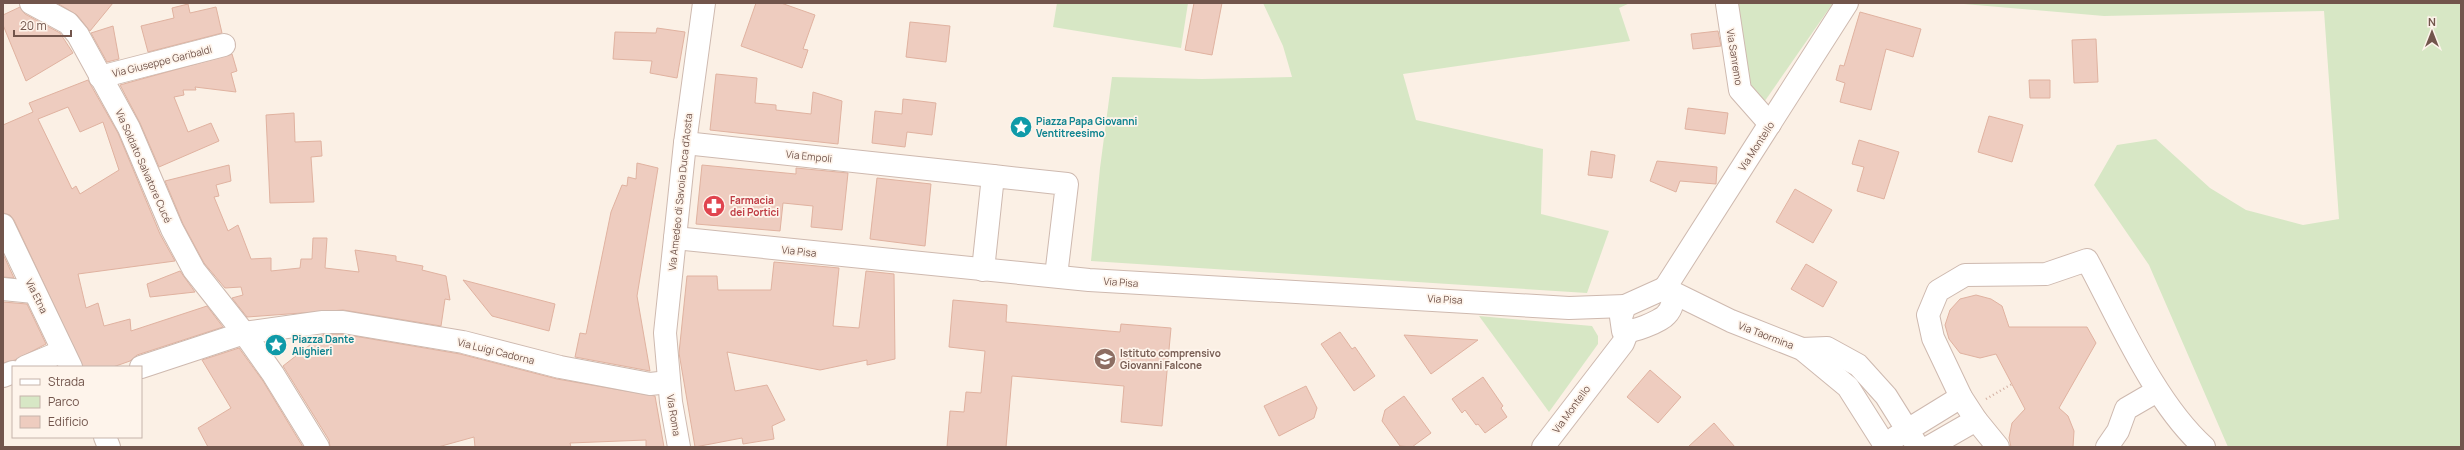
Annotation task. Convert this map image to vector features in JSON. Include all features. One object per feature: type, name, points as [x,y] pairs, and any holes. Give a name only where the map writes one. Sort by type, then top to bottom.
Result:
[{"type":"street","name":"Via Soldato Salvatore Cucé","points":[[31,3],[68,23],[78,35],[129,128],[172,229],[194,270],[273,374],[318,447]]},
{"type":"street","name":"Via Amedeo di Savoia Duca d'Aosta","points":[[669,382],[665,333],[685,143],[704,3]]},
{"type":"street","name":"Via Montello","points":[[1668,290],[1770,124],[1847,3]]},
{"type":"street","name":"Via Sanremo","points":[[1727,4],[1740,90],[1770,124]]},
{"type":"street","name":"Via Giuseppe Garibaldi","points":[[100,76],[224,45]]},
{"type":"street","name":"Via Empoli","points":[[685,143],[1066,184],[1056,276]]},
{"type":"street","points":[[983,270],[993,176]]},
{"type":"street","name":"Via Etna","points":[[3,225],[67,359]]},
{"type":"street","name":"Via Pisa","points":[[675,238],[983,270],[1056,276],[1569,308],[1625,322]]},
{"type":"street","points":[[1998,447],[1972,407],[1933,338],[1928,315],[1938,291],[1965,275],[2046,274],[2087,260],[2157,391],[2184,430],[2204,447]]},
{"type":"street","points":[[3,288],[34,292]]},
{"type":"street","points":[[1625,322],[1668,290],[1673,303],[1665,317]]},
{"type":"street","name":"Via Taormina","points":[[1668,290],[1731,321],[1802,349],[1848,387],[1885,446]]},
{"type":"street","name":"Via Taormina","points":[[1625,322],[1686,315],[1731,321]]},
{"type":"street","name":"Via Luigi Cadorna","points":[[238,329],[323,322],[343,322],[463,342],[560,367],[650,384],[669,382]]},
{"type":"street","name":"Via Montello","points":[[1543,447],[1623,343],[1625,322]]},
{"type":"street","points":[[142,367],[238,329]]},
{"type":"street","name":"Via Taormina","points":[[1802,349],[1827,348],[1858,365],[1886,396],[1913,438]]},
{"type":"street","points":[[30,366],[67,359]]},
{"type":"street","name":"Via Roma","points":[[669,382],[679,447]]},
{"type":"street","points":[[2107,447],[2118,431],[2126,409],[2157,391]]},
{"type":"street","points":[[1885,446],[1913,438],[1972,407]]},
{"type":"street","points":[[1929,447],[1972,407]]},
{"type":"path","points":[[1972,407],[2012,384]]},
{"type":"green space","points":[[1057,3],[1188,3],[1181,48],[1053,27]]},
{"type":"green space","points":[[1263,3],[1630,3],[1619,8],[1630,41],[1403,74],[1416,120],[1543,149],[1541,214],[1609,231],[1587,293],[1091,261],[1100,168],[1112,77],[1202,79],[1292,77],[1283,46]]},
{"type":"green space","points":[[1731,3],[1833,3],[1760,108],[1743,83]]},
{"type":"green space","points":[[1952,3],[2461,3],[2461,447],[2228,447],[2149,265],[2094,185],[2117,145],[2156,139],[2210,188],[2246,210],[2303,225],[2339,219],[2324,11],[2104,16]]},
{"type":"green space","points":[[1479,316],[1592,326],[1598,336],[1598,344],[1549,412]]},
{"type":"building","points":[[57,3],[113,3],[90,31],[77,15]]},
{"type":"building","points":[[756,3],[781,3],[815,15],[803,49],[808,50],[802,68],[741,46]]},
{"type":"building","points":[[1194,3],[1222,3],[1212,55],[1185,50]]},
{"type":"building","points":[[188,4],[190,13],[216,7],[222,33],[148,52],[141,26],[174,18],[172,8]]},
{"type":"building","points":[[20,7],[25,14],[60,33],[73,53],[26,81],[3,25],[3,15]]},
{"type":"building","points":[[1860,12],[1921,29],[1913,57],[1886,49],[1871,110],[1840,102],[1845,83],[1836,80],[1840,65],[1844,66]]},
{"type":"building","points":[[910,22],[950,26],[946,62],[906,57]]},
{"type":"building","points":[[113,26],[119,59],[107,62],[91,33]]},
{"type":"building","points":[[657,28],[685,32],[677,78],[650,73],[652,61],[613,59],[615,32],[656,33]]},
{"type":"building","points":[[1718,31],[1721,46],[1693,49],[1691,34]]},
{"type":"building","points":[[2096,39],[2098,82],[2074,83],[2072,40]]},
{"type":"building","points":[[232,54],[237,71],[231,73],[236,92],[195,87],[196,90],[183,90],[184,95],[174,97],[188,132],[211,123],[219,141],[159,167],[140,123],[120,85]]},
{"type":"building","points":[[716,74],[757,78],[755,103],[776,105],[776,110],[811,114],[813,92],[842,101],[838,144],[710,130]]},
{"type":"building","points":[[88,80],[118,133],[160,234],[175,261],[78,274],[86,308],[98,303],[104,326],[130,319],[131,331],[207,306],[223,327],[137,355],[130,361],[116,366],[83,366],[14,220],[10,215],[3,213],[3,125],[33,112],[29,103]],"holes":[[[68,107],[80,132],[103,122],[119,170],[80,194],[76,186],[72,189],[38,119]]]},
{"type":"building","points":[[2029,80],[2050,80],[2050,98],[2030,98]]},
{"type":"building","points":[[903,99],[936,103],[932,135],[907,132],[905,147],[872,143],[875,111],[902,114]]},
{"type":"building","points":[[1688,108],[1728,113],[1725,134],[1685,129]]},
{"type":"building","points":[[294,113],[295,142],[321,141],[322,156],[311,157],[314,202],[270,203],[266,115]]},
{"type":"building","points":[[1989,116],[2023,125],[2012,162],[1978,152]]},
{"type":"building","points":[[1859,140],[1899,152],[1884,199],[1857,191],[1864,167],[1852,164]]},
{"type":"building","points":[[1591,151],[1615,155],[1612,178],[1588,175]]},
{"type":"building","points":[[1657,161],[1717,167],[1716,184],[1680,181],[1676,192],[1650,181]]},
{"type":"building","points":[[637,163],[658,168],[637,296],[650,371],[575,357],[580,333],[586,334],[611,212],[622,185],[627,186],[628,177],[636,179]]},
{"type":"building","points":[[229,165],[231,181],[216,185],[219,196],[214,197],[228,231],[238,225],[251,259],[271,258],[271,271],[300,268],[301,259],[312,259],[313,238],[327,238],[325,268],[359,272],[355,250],[396,256],[396,261],[423,266],[422,270],[446,276],[450,300],[445,299],[441,326],[343,310],[247,317],[232,298],[243,295],[241,287],[225,288],[204,263],[183,224],[165,181]]},
{"type":"building","points":[[702,165],[796,174],[796,168],[848,173],[842,230],[811,227],[813,206],[783,203],[780,231],[696,224]]},
{"type":"building","points":[[877,178],[931,184],[925,246],[870,239]]},
{"type":"building","points":[[1795,189],[1832,210],[1813,243],[1776,222]]},
{"type":"building","points":[[3,254],[14,278],[3,277]]},
{"type":"building","points":[[774,262],[839,268],[833,326],[859,328],[866,271],[894,274],[895,359],[867,365],[867,360],[820,370],[727,352],[735,391],[767,385],[785,420],[772,426],[774,439],[743,444],[742,438],[695,447],[679,353],[687,276],[717,276],[718,290],[771,290]]},
{"type":"building","points":[[1806,264],[1837,282],[1823,307],[1791,289]]},
{"type":"building","points":[[180,271],[195,292],[150,297],[147,284]]},
{"type":"building","points":[[463,280],[555,304],[549,331],[492,316]]},
{"type":"building","points":[[1976,295],[1991,299],[2002,306],[2009,327],[2087,327],[2096,343],[2059,408],[2068,416],[2074,431],[2073,447],[2011,447],[2009,438],[2012,423],[2025,409],[1996,354],[1980,358],[1960,353],[1949,339],[1945,325],[1950,310],[1960,299]]},
{"type":"building","points":[[953,300],[1007,305],[1006,322],[1120,332],[1121,324],[1171,328],[1162,426],[1121,422],[1124,386],[1012,376],[1006,447],[947,447],[950,411],[964,412],[966,392],[981,393],[985,351],[949,347]]},
{"type":"building","points":[[3,302],[27,304],[46,344],[15,360],[3,363]]},
{"type":"building","points":[[1340,332],[1352,349],[1355,347],[1375,376],[1354,391],[1321,344]]},
{"type":"building","points":[[324,334],[342,334],[460,354],[557,379],[655,396],[664,447],[646,447],[646,440],[570,443],[571,447],[475,447],[474,437],[438,447],[330,447],[329,440],[283,366]]},
{"type":"building","points":[[1404,335],[1478,340],[1431,374]]},
{"type":"building","points":[[239,348],[263,381],[303,447],[208,447],[198,428],[231,408],[202,360]]},
{"type":"building","points":[[1650,370],[1681,397],[1658,423],[1627,397]]},
{"type":"building","points":[[1483,377],[1503,406],[1501,408],[1507,417],[1485,433],[1478,424],[1476,425],[1465,410],[1462,413],[1452,399]]},
{"type":"building","points":[[1306,386],[1317,408],[1314,418],[1279,436],[1264,406]]},
{"type":"building","points":[[1404,396],[1431,433],[1412,447],[1400,446],[1382,421],[1385,410]]},
{"type":"building","points":[[1714,423],[1735,447],[1688,447]]},
{"type":"place","name":"Piazza Papa Giovanni Ventitreesimo","points":[[1021,127]]},
{"type":"place","name":"Farmacia dei Portici","points":[[714,206]]},
{"type":"place","name":"Piazza Dante Alighieri","points":[[276,345]]},
{"type":"place","name":"Istituto comprensivo Giovanni Falcone","points":[[1105,359]]}]
